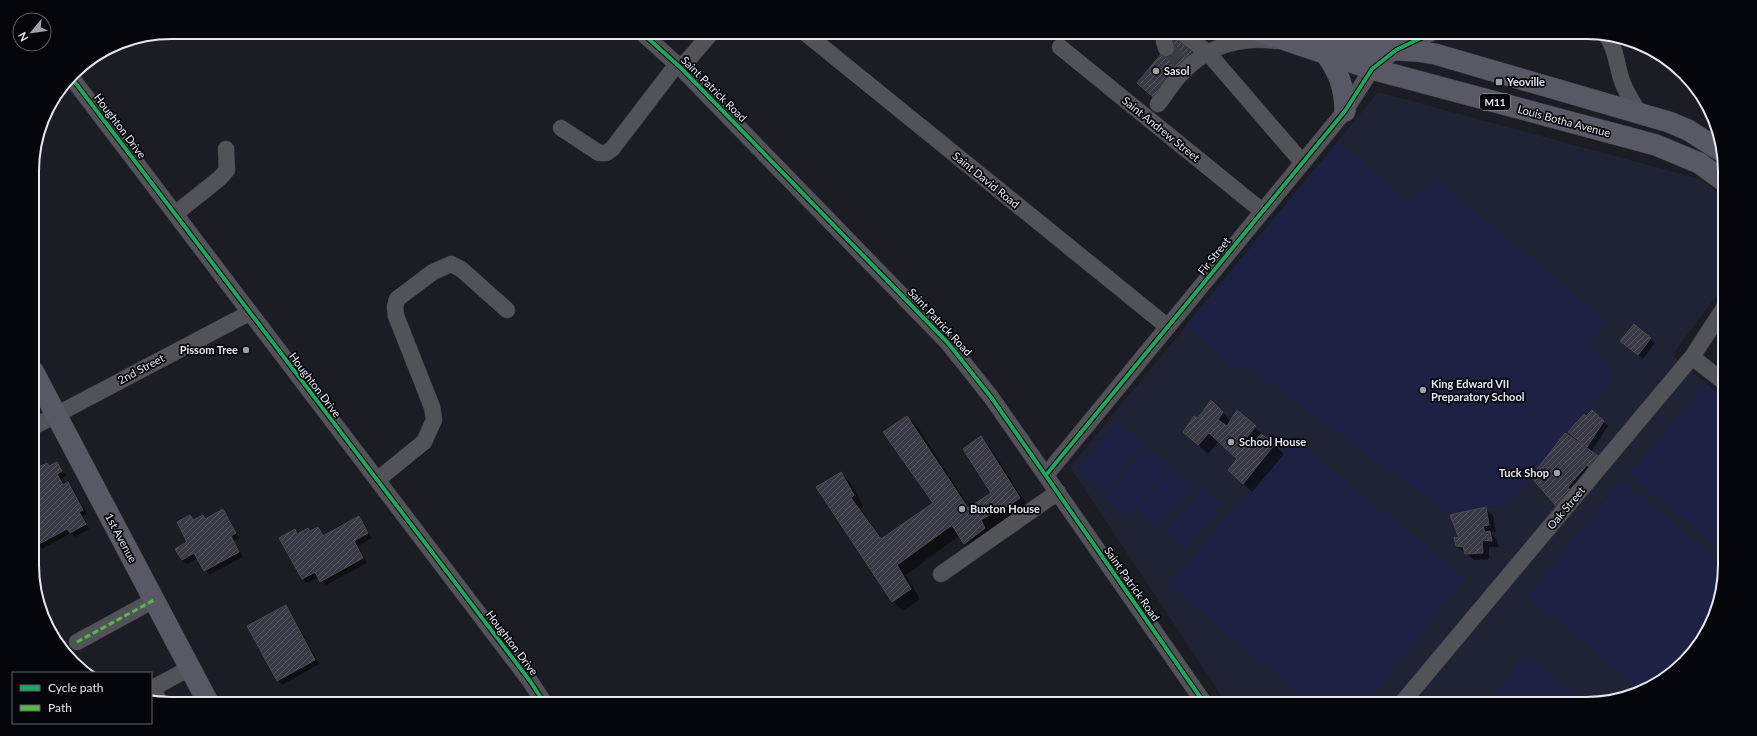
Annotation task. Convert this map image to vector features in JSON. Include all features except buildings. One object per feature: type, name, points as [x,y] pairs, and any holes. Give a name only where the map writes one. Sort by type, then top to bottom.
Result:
[{"type":"main road","name":"Louis Botha Avenue","points":[[1284,39],[1372,69],[1656,145],[1699,163],[1718,177]]},
{"type":"main road","points":[[1340,39],[1358,45],[1435,54],[1669,122],[1688,130],[1711,136]]},
{"type":"main road","points":[[1326,54],[1339,75],[1343,86],[1345,111]]},
{"type":"main road","name":"1st Avenue","points":[[39,382],[205,697]]},
{"type":"street","name":"Saint Patrick Road","points":[[649,39],[679,66],[948,343],[991,397],[1200,697]]},
{"type":"street","points":[[561,128],[599,153],[606,153],[612,149],[679,66],[705,39]]},
{"type":"street","name":"Saint David Road","points":[[813,39],[1168,327]]},
{"type":"street","points":[[1190,39],[1208,53],[1302,162]]},
{"type":"street","points":[[1158,104],[1180,75],[1185,65],[1208,53],[1237,41],[1262,39],[1297,43]]},
{"type":"street","name":"Fir Street","points":[[1046,475],[1345,111],[1372,69],[1396,50],[1419,39]]},
{"type":"street","points":[[1610,42],[1617,56],[1618,67],[1626,93],[1640,114]]},
{"type":"street","name":"Saint Andrew Street","points":[[1060,47],[1262,211]]},
{"type":"street","name":"Houghton Drive","points":[[74,82],[530,681],[540,697]]},
{"type":"street","points":[[175,214],[228,170],[226,149]]},
{"type":"street","points":[[377,480],[424,442],[434,420],[432,407],[396,316],[395,307],[397,298],[433,272],[451,264],[460,269],[507,310]]},
{"type":"street","name":"2nd Street","points":[[39,424],[249,313]]},
{"type":"street","name":"Oak Street","points":[[1407,697],[1692,357],[1718,317]]},
{"type":"street","points":[[1692,357],[1718,377]]},
{"type":"street","points":[[941,574],[1058,492]]},
{"type":"street","points":[[77,642],[154,600]]},
{"type":"street","points":[[155,693],[190,668]]},
{"type":"shaded area","name":"King Edward VII Preparatory School","points":[[1378,92],[1700,179],[1718,193],[1718,294],[1672,355],[1718,393],[1718,574],[1711,608],[1704,624],[1691,646],[1667,670],[1637,687],[1595,697],[1222,697],[1070,467]]},
{"type":"shaded area","points":[[1337,142],[1409,202],[1436,180],[1606,321],[1590,343],[1616,375],[1505,508],[1493,506],[1450,515],[1246,366],[1236,372],[1186,325]]},
{"type":"shaded area","points":[[1704,382],[1718,393],[1718,546],[1629,475]]},
{"type":"shaded area","points":[[1116,422],[1142,443],[1104,492],[1077,470]]},
{"type":"shaded area","points":[[1292,439],[1465,578],[1372,697],[1302,697],[1169,585]]},
{"type":"shaded area","points":[[1145,446],[1169,465],[1129,517],[1105,498]]},
{"type":"shaded area","points":[[1172,467],[1194,486],[1158,529],[1136,511]]},
{"type":"shaded area","points":[[1620,480],[1718,560],[1718,574],[1711,608],[1696,639],[1667,670],[1637,687],[1527,596]]},
{"type":"shaded area","points":[[1202,488],[1222,505],[1184,550],[1165,533]]},
{"type":"shaded area","points":[[1524,654],[1577,697],[1491,697]]},
{"type":"tunnel","points":[[1166,48],[1183,63]]},
{"type":"marked path","points":[[77,642],[154,600]]},
{"type":"cycle path","points":[[649,39],[681,68],[948,343],[991,397],[1200,697]]},
{"type":"cycle path","points":[[1046,475],[1345,111],[1372,69],[1396,50],[1419,39]]},
{"type":"cycle path","points":[[74,82],[530,681],[540,697]]},
{"type":"place","name":"Sasol","points":[[1156,71]]},
{"type":"place","name":"Yeoville","points":[[1499,82]]},
{"type":"place","name":"Pissom Tree","points":[[246,350]]},
{"type":"place","name":"King Edward VII Preparatory School","points":[[1423,390]]},
{"type":"place","name":"School House","points":[[1231,442]]},
{"type":"place","name":"Tuck Shop","points":[[1557,473]]},
{"type":"place","name":"Buxton House","points":[[962,509]]}]
